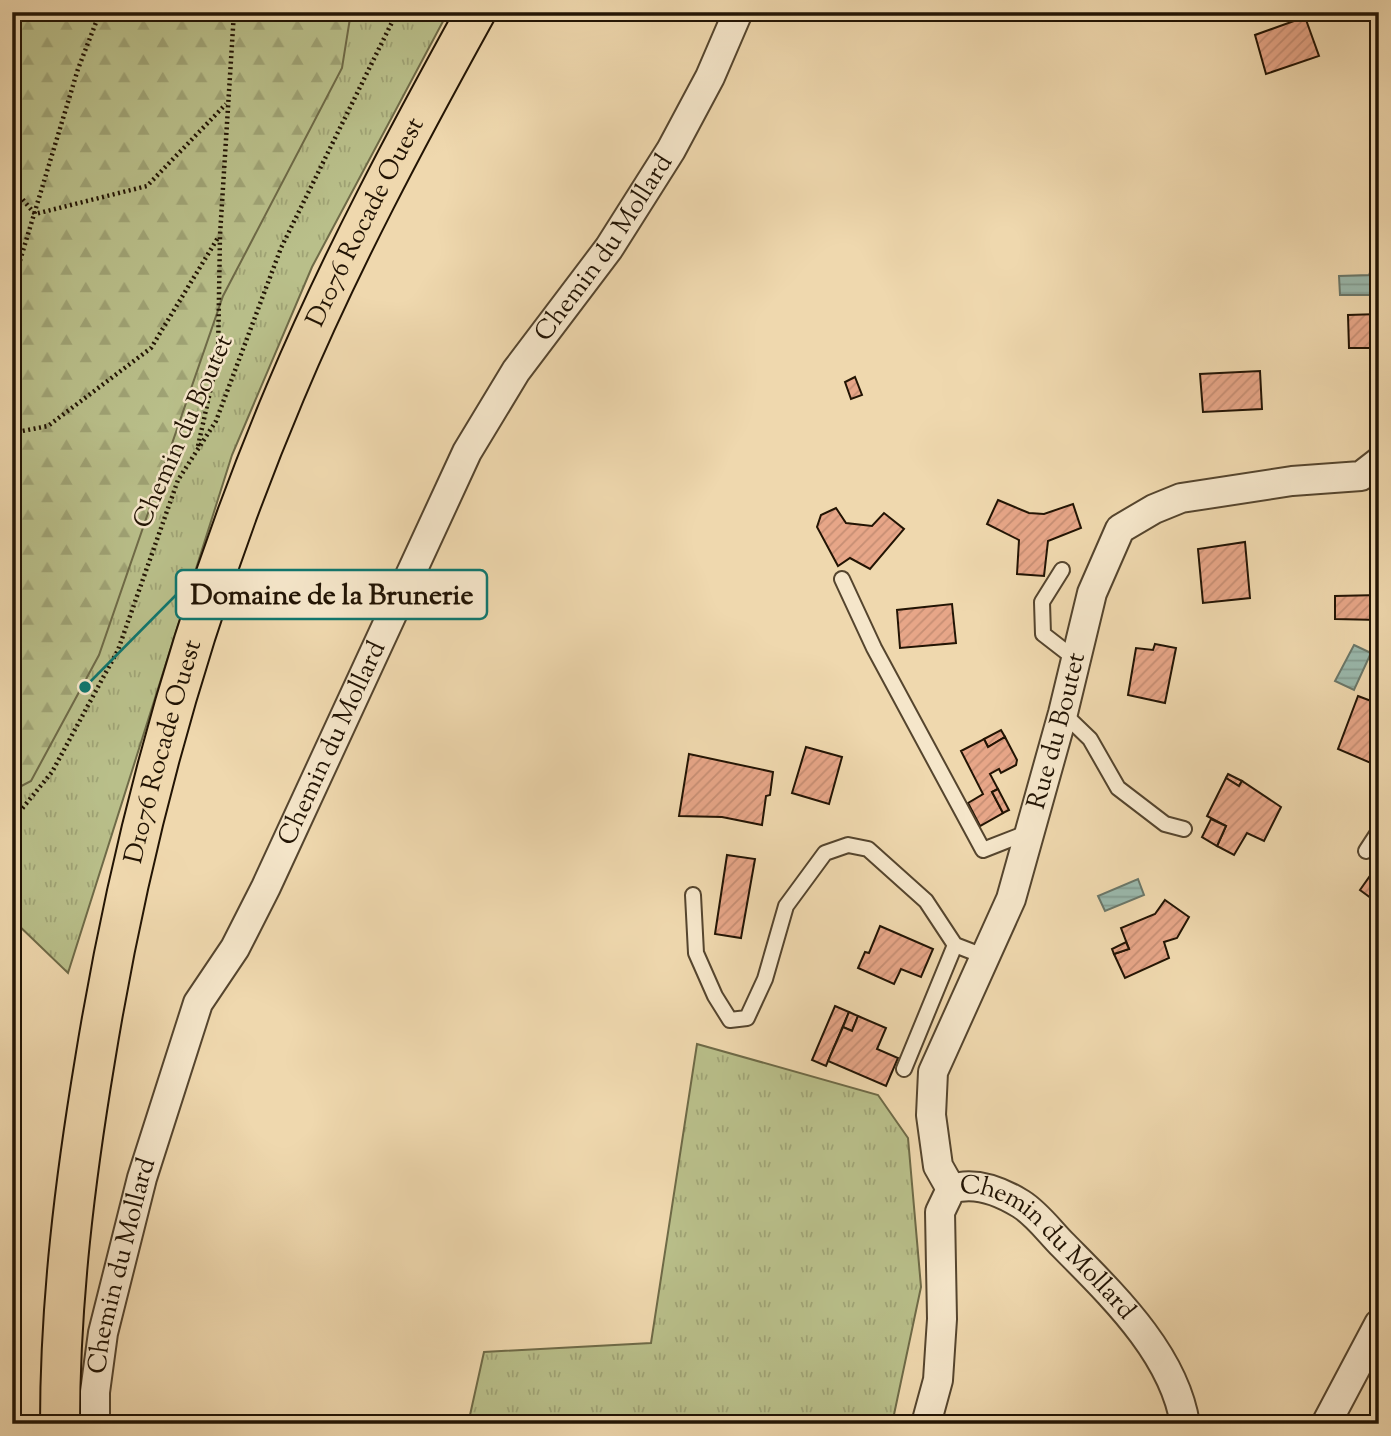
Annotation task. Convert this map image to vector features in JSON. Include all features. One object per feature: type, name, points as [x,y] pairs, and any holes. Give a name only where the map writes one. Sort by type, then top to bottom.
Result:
[{"type":"main road","name":"D1076 Rocade Ouest","points":[[60,1379],[67,1257],[83,1130],[109,974],[131,869],[173,708],[230,534],[284,394],[400,150],[476,12]]},
{"type":"main road","points":[[54,1424],[60,1379]]},
{"type":"main road","points":[[60,1379],[60,1424]]},
{"type":"street","name":"Chemin du Mollard","points":[[95,1424],[95,1392],[103,1332],[142,1178],[198,1003],[235,948],[266,887],[467,452],[516,371],[609,248],[671,150],[710,77],[738,12]]},
{"type":"street","name":"Rue du Boutet","points":[[951,1189],[938,1166],[931,1115],[933,1072],[1010,899],[1063,713],[1074,658],[1092,593],[1120,529],[1154,509],[1181,498],[1292,481],[1373,475]]},
{"type":"street","name":"Chemin du Mollard","points":[[926,1424],[938,1380],[942,1319],[940,1212],[951,1189],[978,1186],[1024,1205],[1118,1302],[1169,1376],[1183,1409],[1185,1424]]},
{"type":"street","points":[[1326,1424],[1379,1324]]},
{"type":"street","points":[[938,1380],[941,1424]]},
{"type":"lane","points":[[1062,570],[1042,602],[1043,634],[1074,658]]},
{"type":"lane","points":[[842,579],[874,649],[983,850],[1028,832]]},
{"type":"lane","points":[[1063,713],[1090,739],[1118,788],[1165,824],[1184,829]]},
{"type":"lane","points":[[1366,851],[1379,831]]},
{"type":"lane","points":[[693,895],[696,953],[715,996],[730,1020],[747,1018],[765,979],[786,906],[825,853],[848,845],[868,849],[926,901],[955,945],[986,957]]},
{"type":"lane","points":[[904,1069],[955,945]]},
{"type":"path","points":[[12,287],[78,69],[100,12]]},
{"type":"path","points":[[197,451],[218,356],[226,103],[234,12]]},
{"type":"path","name":"Chemin du Boutet","points":[[12,821],[52,772],[118,650],[178,480],[216,421],[281,248],[397,12]]},
{"type":"path","points":[[35,214],[147,186],[226,103]]},
{"type":"path","points":[[12,187],[35,214]]},
{"type":"path","points":[[12,433],[47,426],[151,348],[220,235]]},
{"type":"green space","points":[[12,12],[448,12],[312,267],[232,455],[68,973],[12,919]]},
{"type":"green space","points":[[12,12],[351,12],[342,68],[223,296],[99,655],[31,781],[12,791]]},
{"type":"green space","points":[[697,1044],[878,1095],[908,1138],[921,1287],[892,1424],[468,1424],[484,1352],[651,1343]]},
{"type":"shaded area","points":[[1371,270],[1378,270],[1378,295],[1340,295],[1339,276],[1369,275]]},
{"type":"shaded area","points":[[1354,645],[1371,653],[1354,690],[1335,681]]},
{"type":"shaded area","points":[[1138,879],[1144,895],[1105,911],[1098,896]]},
{"type":"building","points":[[1305,17],[1319,56],[1266,74],[1255,35]]},
{"type":"building","points":[[1379,314],[1379,348],[1349,348],[1348,315]]},
{"type":"building","points":[[1260,371],[1262,409],[1203,412],[1200,374]]},
{"type":"building","points":[[855,377],[862,395],[851,399],[845,382]]},
{"type":"building","points":[[998,500],[1029,513],[1044,514],[1073,504],[1081,528],[1048,541],[1044,576],[1017,574],[1019,540],[987,524]]},
{"type":"building","points":[[836,508],[846,523],[872,526],[884,513],[904,529],[870,569],[850,558],[838,566],[817,527],[821,515]]},
{"type":"building","points":[[1245,542],[1250,598],[1203,603],[1198,549]]},
{"type":"building","points":[[1379,595],[1379,620],[1335,619],[1335,596]]},
{"type":"building","points":[[952,604],[956,643],[900,648],[897,610]]},
{"type":"building","points":[[1155,644],[1176,648],[1165,703],[1128,695],[1136,648],[1153,650]]},
{"type":"building","points":[[1358,696],[1379,704],[1378,766],[1338,749]]},
{"type":"building","points":[[1001,730],[1005,737],[988,747],[984,739]]},
{"type":"building","points":[[1005,737],[1017,760],[1016,765],[1001,773],[999,769],[990,774],[998,789],[992,792],[1003,813],[980,826],[968,803],[983,794],[961,751],[984,739],[988,747]]},
{"type":"building","points":[[806,747],[842,757],[829,804],[792,793]]},
{"type":"building","points":[[689,754],[773,772],[762,825],[722,817],[679,816]]},
{"type":"building","points":[[1228,774],[1242,781],[1239,786],[1226,778]]},
{"type":"building","points":[[1226,778],[1239,786],[1242,781],[1281,807],[1264,841],[1247,833],[1234,855],[1217,846],[1226,826],[1207,816]]},
{"type":"building","points":[[998,789],[1009,810],[1003,813],[992,792]]},
{"type":"building","points":[[1211,819],[1226,826],[1217,846],[1202,837]]},
{"type":"building","points":[[727,855],[755,859],[741,938],[715,934]]},
{"type":"building","points":[[1379,863],[1379,904],[1360,890]]},
{"type":"building","points":[[1165,900],[1189,917],[1177,938],[1164,942],[1169,958],[1125,978],[1114,954],[1129,949],[1121,928],[1155,914]]},
{"type":"building","points":[[880,926],[933,949],[921,977],[901,969],[894,984],[858,968],[865,952],[869,953]]},
{"type":"building","points":[[1126,942],[1129,949],[1114,954],[1112,949]]},
{"type":"building","points":[[835,1006],[849,1012],[826,1066],[812,1060]]},
{"type":"building","points":[[849,1012],[858,1016],[852,1031],[843,1027]]},
{"type":"building","points":[[858,1016],[886,1028],[877,1049],[898,1058],[886,1086],[828,1061],[843,1027],[852,1031]]},
{"type":"place","name":"Domaine de la Brunerie","points":[[85,687]]}]
